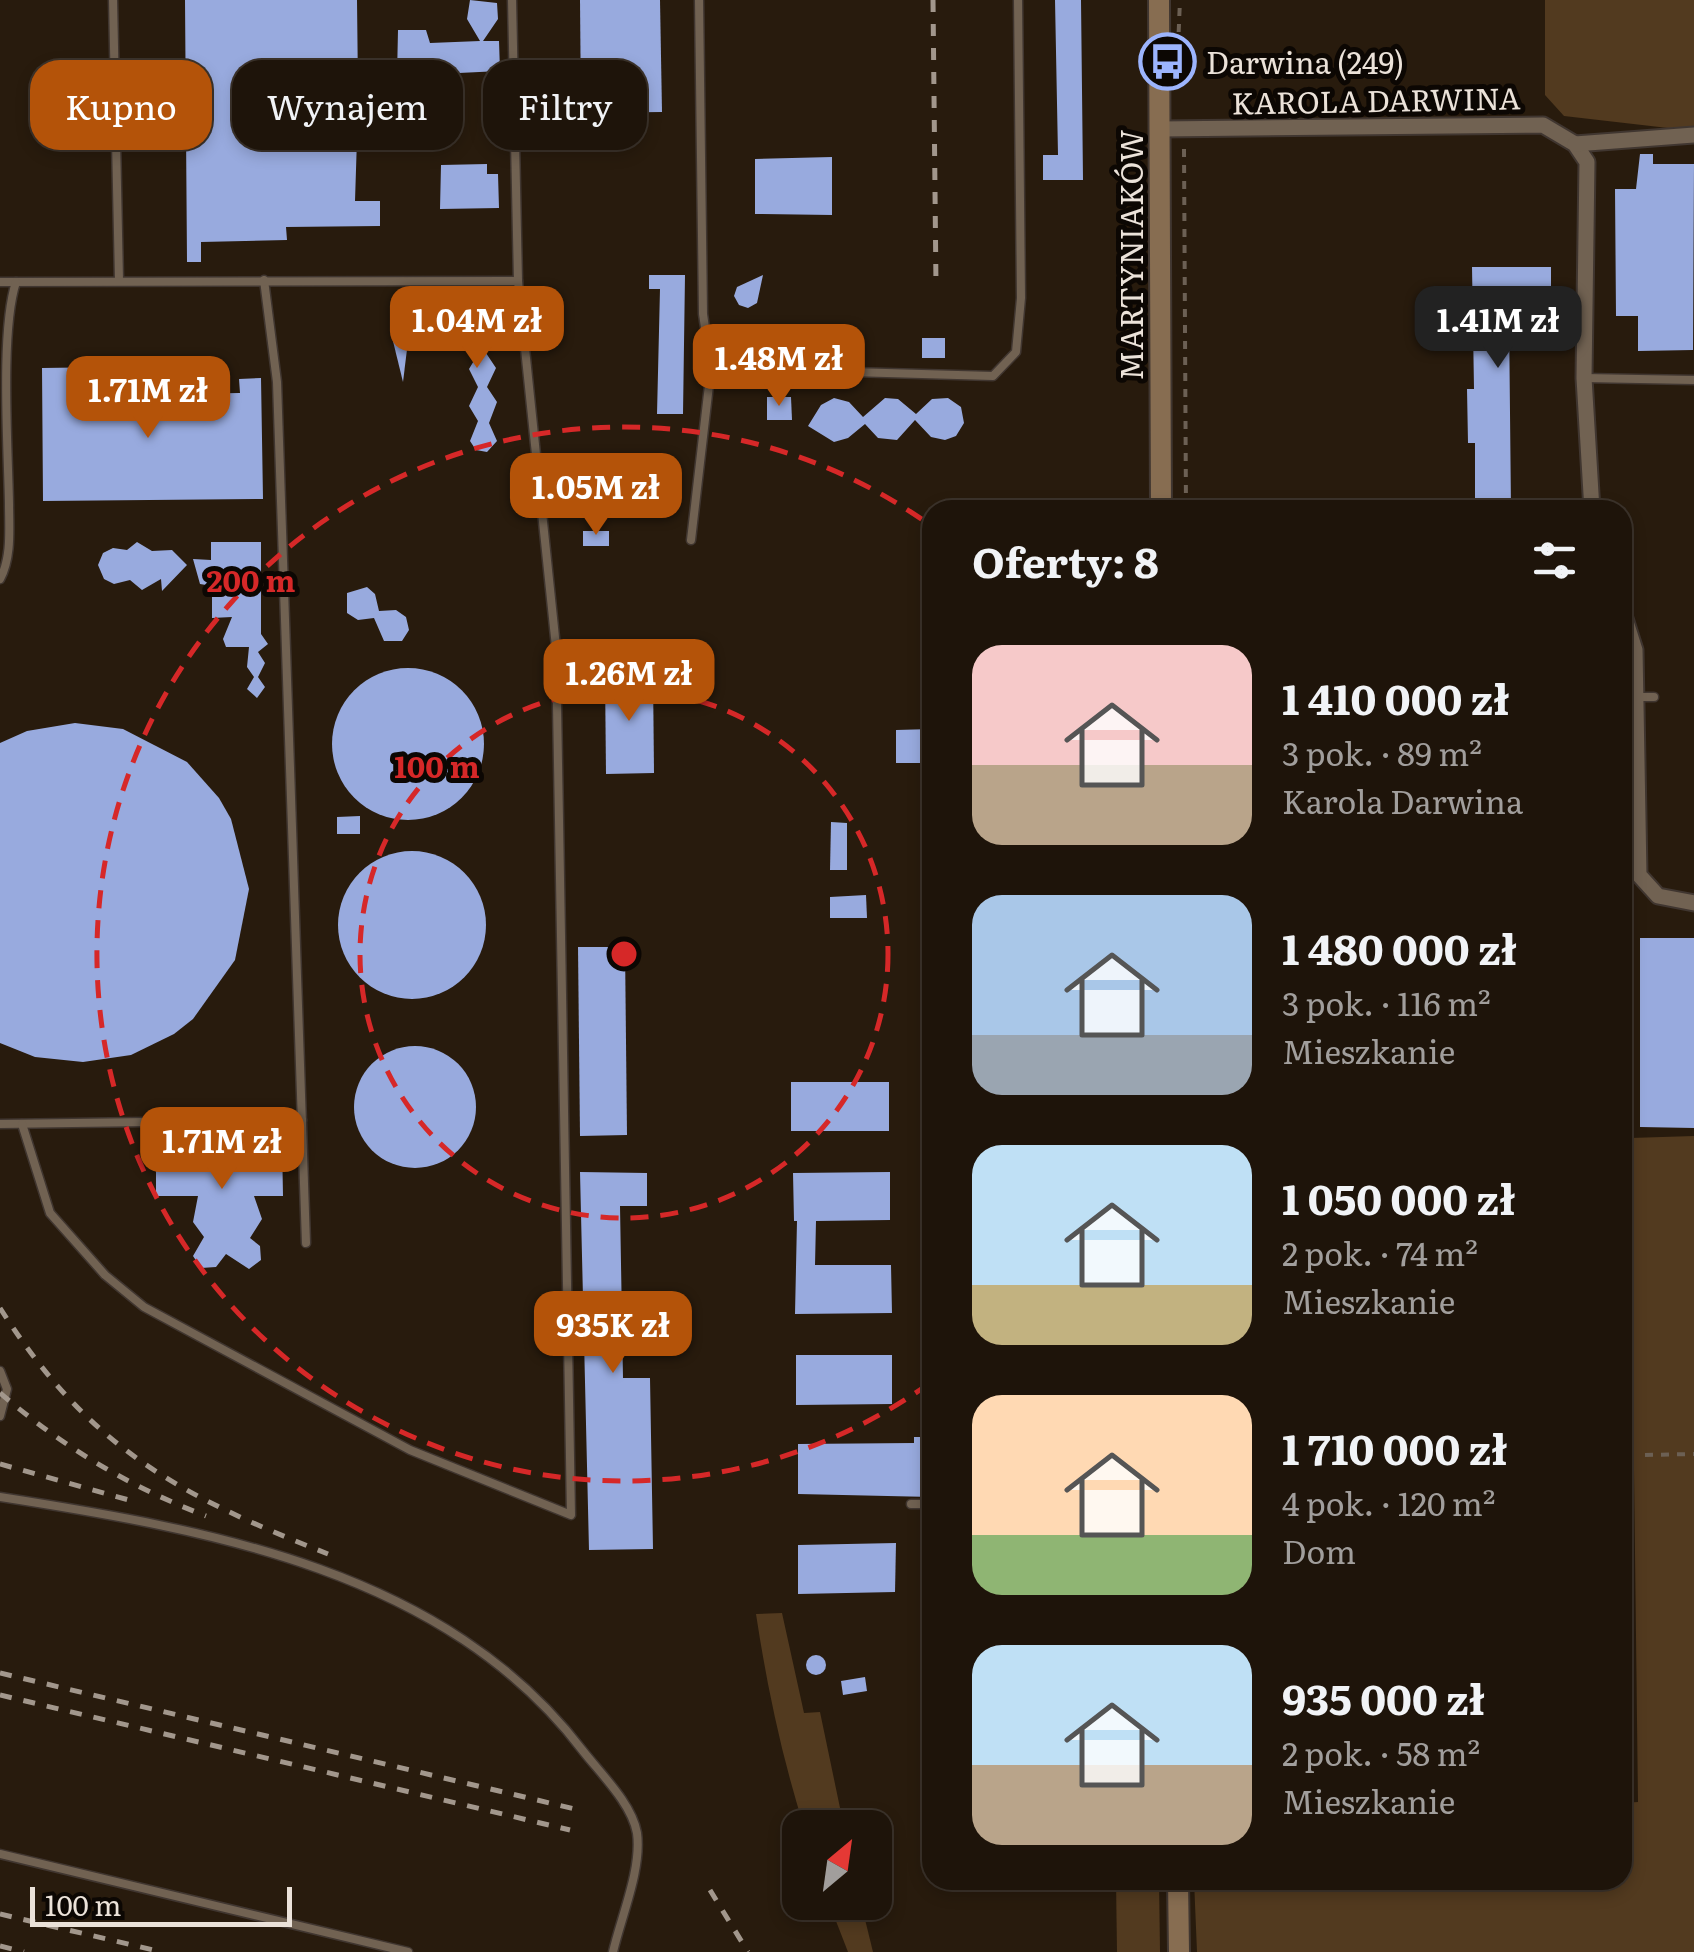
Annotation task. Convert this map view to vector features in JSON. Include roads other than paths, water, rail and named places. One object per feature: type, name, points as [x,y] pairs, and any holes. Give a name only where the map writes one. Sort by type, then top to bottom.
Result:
[{"type":"main road","name":"MARTYNIAKÓW","points":[[1159,0],[1161,500]]},
{"type":"main road","points":[[1178,1890],[1179,1952]]},
{"type":"street","name":"KAROLA DARWINA","points":[[1161,129],[1543,125],[1576,144]]},
{"type":"street","points":[[1591,500],[1584,378],[1587,162],[1576,144],[1694,135]]},
{"type":"street","points":[[1632,641],[1639,876],[1658,896],[1694,903]]},
{"type":"lane","points":[[114,0],[119,280]]},
{"type":"lane","points":[[22,1124],[50,1213],[104,1275],[144,1308],[394,1442],[571,1515],[556,646],[518,281],[512,0]]},
{"type":"lane","points":[[691,540],[711,368],[703,314],[699,0]]},
{"type":"lane","points":[[711,368],[993,376],[1016,352],[1021,298],[1018,0]]},
{"type":"lane","points":[[264,280],[277,382],[306,1243]]},
{"type":"lane","points":[[0,282],[518,281]]},
{"type":"lane","points":[[0,579],[8,560],[6,320],[16,282]]},
{"type":"lane","points":[[1584,378],[1694,380]]},
{"type":"lane","points":[[1636,697],[1654,698]]},
{"type":"lane","points":[[0,1124],[302,1120]]},
{"type":"lane","points":[[0,1371],[7,1389],[0,1416]]},
{"type":"lane","points":[[0,1497],[144,1521],[314,1567],[422,1612],[493,1659],[550,1712],[632,1819],[637,1846],[612,1952]]},
{"type":"lane","points":[[911,1504],[922,1504]]},
{"type":"lane","points":[[0,1854],[408,1952]]},
{"type":"railway","points":[[933,0],[936,286]]},
{"type":"railway","points":[[0,1308],[68,1397],[103,1432],[141,1461],[226,1510],[328,1554]]},
{"type":"railway","points":[[0,1393],[97,1464],[206,1516]]},
{"type":"railway","points":[[0,1464],[136,1502]]},
{"type":"railway","points":[[0,1673],[575,1809]]},
{"type":"railway","points":[[0,1695],[570,1830]]},
{"type":"railway","points":[[710,1890],[748,1952]]},
{"type":"railway","points":[[0,1914],[162,1952]]},
{"type":"railway","points":[[0,1946],[24,1952]]},
{"type":"place","name":"Darwina (249)","points":[[1167,61]]}]
